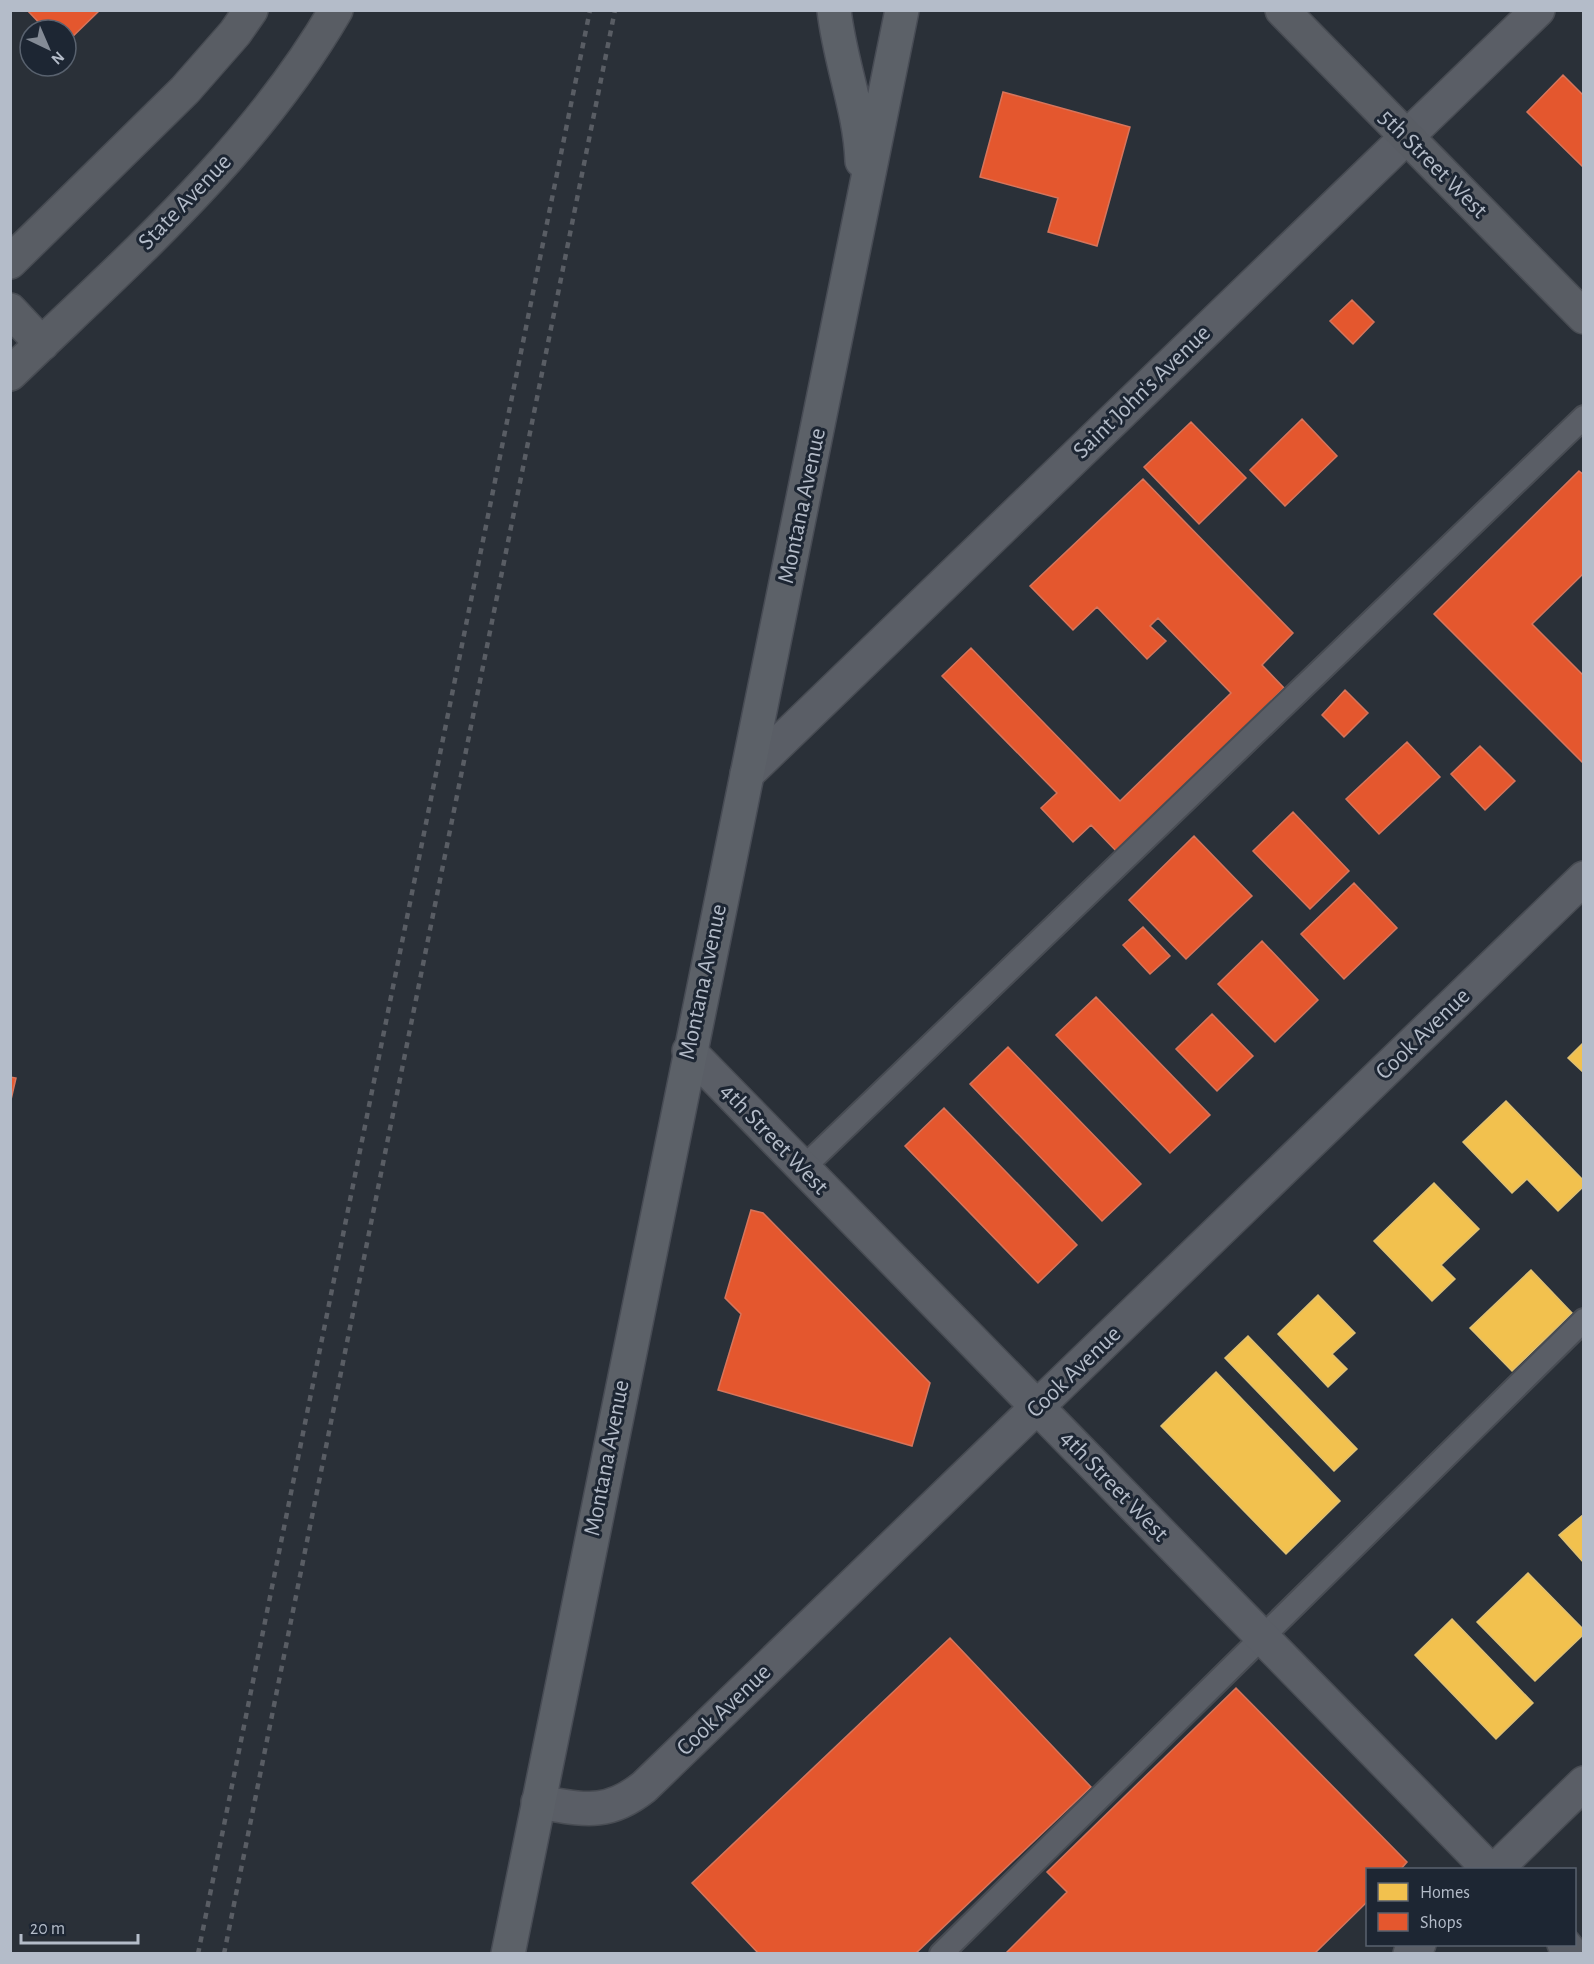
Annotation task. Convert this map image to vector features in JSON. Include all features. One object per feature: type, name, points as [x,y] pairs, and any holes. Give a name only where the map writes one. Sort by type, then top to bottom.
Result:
[{"type":"main road","points":[[10,262],[185,90],[235,33],[251,10]]},
{"type":"main road","name":"State Avenue","points":[[10,374],[176,214],[231,155],[277,99],[336,10]]},
{"type":"main road","points":[[834,10],[838,48],[861,140],[864,203]]},
{"type":"main road","name":"Montana Avenue","points":[[508,1953],[902,10]]},
{"type":"main road","name":"5th Street West","points":[[1282,10],[1584,317]]},
{"type":"main road","points":[[10,310],[42,344]]},
{"type":"street","name":"Saint John's Avenue","points":[[747,774],[1538,10]]},
{"type":"street","name":"Cook Avenue","points":[[538,1802],[583,1809],[609,1807],[626,1801],[645,1787],[1584,878]]},
{"type":"street","name":"4th Street West","points":[[689,1052],[1489,1868]]},
{"type":"street","points":[[1496,1868],[1584,1783]]},
{"type":"lane","points":[[803,1168],[1584,417]]},
{"type":"lane","points":[[941,1953],[1584,1320]]},
{"type":"building: Homes","points":[[1582,1044],[1584,1046],[1584,1073],[1568,1058]]},
{"type":"building: Homes","points":[[1506,1101],[1584,1181],[1584,1186],[1558,1211],[1527,1179],[1512,1193],[1463,1142]]},
{"type":"building: Homes","points":[[1434,1183],[1479,1229],[1441,1265],[1455,1279],[1432,1301],[1374,1241]]},
{"type":"building: Homes","points":[[1531,1270],[1572,1313],[1512,1371],[1470,1328]]},
{"type":"building: Homes","points":[[1318,1295],[1355,1333],[1332,1354],[1347,1369],[1328,1387],[1278,1334]]},
{"type":"building: Homes","points":[[1248,1336],[1357,1449],[1334,1471],[1225,1358]]},
{"type":"building: Homes","points":[[1216,1372],[1340,1501],[1286,1554],[1161,1426]]},
{"type":"building: Homes","points":[[1584,1514],[1584,1563],[1559,1535]]},
{"type":"building: Homes","points":[[1528,1573],[1584,1630],[1584,1634],[1535,1681],[1477,1622]]},
{"type":"building: Homes","points":[[1452,1619],[1533,1703],[1496,1739],[1415,1655]]},
{"type":"building: Shops","points":[[27,10],[100,10],[78,31],[78,18],[35,18]]},
{"type":"building: Shops","points":[[1563,75],[1584,96],[1584,168],[1527,112]]},
{"type":"building: Shops","points":[[1003,92],[1130,127],[1097,246],[1048,232],[1058,198],[980,177]]},
{"type":"building: Shops","points":[[1352,300],[1374,322],[1353,344],[1330,321]]},
{"type":"building: Shops","points":[[1302,419],[1337,456],[1285,506],[1250,470]]},
{"type":"building: Shops","points":[[1191,422],[1246,478],[1199,524],[1144,467]]},
{"type":"building: Shops","points":[[1579,471],[1584,475],[1584,573],[1532,624],[1584,676],[1584,764],[1434,614]]},
{"type":"building: Shops","points":[[1143,479],[1293,633],[1262,665],[1284,688],[1118,853],[1091,825],[1073,842],[1041,808],[1057,793],[942,676],[971,648],[1120,801],[1231,693],[1158,618],[1150,626],[1166,641],[1147,659],[1097,607],[1073,630],[1030,586]]},
{"type":"building: Shops","points":[[1345,690],[1368,713],[1344,737],[1322,715]]},
{"type":"building: Shops","points":[[1407,742],[1440,777],[1379,834],[1346,799]]},
{"type":"building: Shops","points":[[1480,746],[1515,781],[1485,810],[1451,774]]},
{"type":"building: Shops","points":[[1293,812],[1349,871],[1310,909],[1253,851]]},
{"type":"building: Shops","points":[[1194,836],[1252,896],[1186,959],[1129,900]]},
{"type":"building: Shops","points":[[1354,883],[1397,928],[1344,979],[1301,934]]},
{"type":"building: Shops","points":[[1143,927],[1170,956],[1150,974],[1123,945]]},
{"type":"building: Shops","points":[[1262,941],[1318,1000],[1275,1042],[1218,984]]},
{"type":"building: Shops","points":[[1096,997],[1210,1115],[1170,1153],[1056,1035]]},
{"type":"building: Shops","points":[[1212,1014],[1253,1056],[1217,1091],[1176,1049]]},
{"type":"building: Shops","points":[[1008,1047],[1141,1184],[1102,1221],[970,1084]]},
{"type":"building: Shops","points":[[10,1077],[16,1078],[10,1104]]},
{"type":"building: Shops","points":[[944,1108],[1077,1245],[1038,1283],[905,1146]]},
{"type":"building: Shops","points":[[751,1210],[763,1213],[930,1383],[912,1446],[718,1390],[741,1314],[725,1298]]},
{"type":"building: Shops","points":[[950,1638],[1091,1787],[915,1954],[759,1954],[692,1883]]},
{"type":"building: Shops","points":[[1236,1688],[1407,1862],[1402,1868],[1366,1868],[1366,1903],[1314,1954],[1005,1954],[1067,1892],[1047,1872]]},
{"type":"railway","points":[[198,1954],[590,10]]},
{"type":"railway","points":[[224,1954],[615,10]]}]
